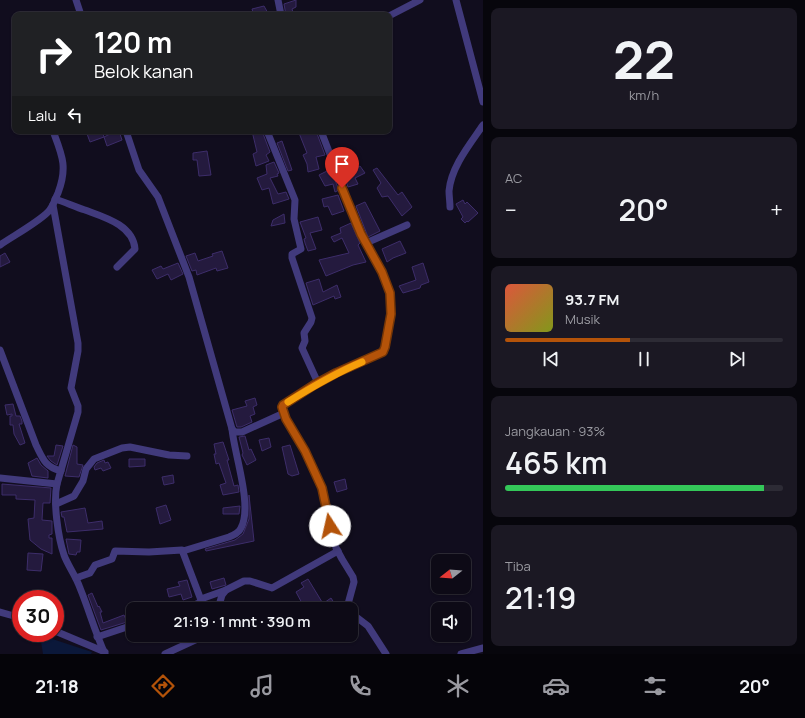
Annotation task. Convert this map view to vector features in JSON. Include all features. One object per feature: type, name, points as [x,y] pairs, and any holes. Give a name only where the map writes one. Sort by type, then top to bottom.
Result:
[{"type":"street","points":[[76,0],[80,12]]},
{"type":"street","points":[[278,0],[280,12]]},
{"type":"street","points":[[392,14],[420,0]]},
{"type":"street","points":[[456,0],[483,102]]},
{"type":"street","points":[[450,207],[449,192],[451,178],[460,160],[483,124]]},
{"type":"street","points":[[0,246],[43,216],[54,202],[62,182],[64,167],[63,159],[54,134]]},
{"type":"street","points":[[76,578],[90,573],[95,565],[112,559],[115,551],[183,551],[236,534],[242,527],[244,519],[242,480],[233,443],[232,429],[189,277],[158,198],[139,170],[127,134]]},
{"type":"street","points":[[268,134],[295,200],[294,219],[301,249],[292,254],[292,258],[312,318],[304,333],[306,341],[302,348],[318,383]]},
{"type":"street","points":[[322,134],[350,209],[382,272],[390,293],[391,314],[384,350],[378,355],[336,373],[318,383],[283,405],[282,409],[305,451],[322,488],[330,526],[338,551],[353,577],[354,582],[349,602]]},
{"type":"street","points":[[54,202],[99,214],[118,224],[128,233],[133,240],[134,249],[117,267]]},
{"type":"street","points":[[54,202],[78,347],[71,388],[78,406],[78,412],[55,495],[59,534],[64,555],[76,578],[97,637],[105,653]]},
{"type":"street","points":[[366,243],[407,225]]},
{"type":"street","points":[[0,350],[36,445],[48,465],[61,471]]},
{"type":"street","points":[[232,429],[235,432],[242,432],[284,413]]},
{"type":"street","points":[[56,504],[74,496],[83,481],[86,469],[94,459],[122,448],[130,447],[169,455],[187,456]]},
{"type":"street","points":[[0,478],[57,484]]},
{"type":"street","points":[[183,551],[201,599]]},
{"type":"street","points":[[200,602],[201,599],[247,581],[272,588],[338,551]]},
{"type":"street","points":[[220,602],[222,595],[226,590]]},
{"type":"street","points":[[0,612],[12,615]]},
{"type":"street","points":[[358,618],[368,626],[386,654]]},
{"type":"street","points":[[97,637],[126,627]]},
{"type":"street","points":[[64,635],[105,653]]},
{"type":"street","points":[[165,654],[191,642]]},
{"type":"street","points":[[461,654],[483,648]]},
{"type":"water","points":[[41,642],[61,642],[92,652],[91,654],[43,654]]},
{"type":"building","points":[[296,0],[296,7],[292,9],[293,12],[285,12],[284,4]]},
{"type":"building","points":[[264,6],[267,12],[253,12],[252,9]]},
{"type":"building","points":[[87,134],[103,134],[104,137],[90,142]]},
{"type":"building","points":[[110,134],[120,134],[122,140],[107,146],[104,137]]},
{"type":"building","points":[[253,134],[263,134],[270,152],[266,155],[269,161],[256,166],[253,154],[257,152]]},
{"type":"building","points":[[299,134],[317,134],[325,155],[316,157],[319,169],[308,172],[307,164],[303,155],[307,153]]},
{"type":"building","points":[[282,141],[292,170],[288,171],[277,143]]},
{"type":"building","points":[[207,151],[211,175],[199,176],[197,160],[193,160],[193,153]]},
{"type":"building","points":[[274,162],[279,173],[277,174],[278,176],[270,178],[278,194],[286,192],[289,199],[273,204],[269,188],[262,190],[257,178],[267,174],[266,165]]},
{"type":"building","points":[[360,166],[365,173],[355,178],[358,184],[348,187],[344,175]]},
{"type":"building","points":[[377,168],[398,195],[402,192],[412,207],[402,216],[388,196],[382,197],[377,188],[381,183],[373,170]]},
{"type":"building","points":[[327,171],[329,175],[332,173],[339,190],[335,192],[333,184],[325,186],[319,175]]},
{"type":"building","points":[[338,195],[344,211],[332,215],[328,206],[324,207],[322,199]]},
{"type":"building","points":[[463,200],[465,204],[467,202],[478,213],[465,223],[461,219],[463,217],[456,204]]},
{"type":"building","points":[[365,202],[380,231],[368,237],[356,206]]},
{"type":"building","points":[[284,214],[285,223],[271,226],[273,220]]},
{"type":"building","points":[[318,217],[322,230],[310,233],[316,249],[308,251],[304,239],[306,238],[300,222]]},
{"type":"building","points":[[351,223],[360,243],[358,245],[366,262],[353,265],[326,276],[319,260],[349,253],[342,238],[334,242],[331,237],[341,233],[340,228]]},
{"type":"building","points":[[400,241],[406,253],[387,262],[382,249]]},
{"type":"building","points":[[222,251],[228,268],[217,271],[216,268],[197,275],[196,270],[192,271],[186,256],[195,253],[198,261]]},
{"type":"building","points":[[5,253],[10,262],[0,267],[0,256]]},
{"type":"building","points":[[178,263],[183,274],[171,280],[168,274],[157,279],[152,270],[161,266],[163,269]]},
{"type":"building","points":[[423,263],[429,282],[421,285],[420,288],[403,293],[399,286],[416,280],[412,267]]},
{"type":"building","points":[[319,279],[323,292],[337,285],[341,297],[335,299],[334,296],[313,305],[306,283]]},
{"type":"building","points":[[255,398],[257,405],[253,407],[255,414],[250,416],[252,422],[241,427],[237,427],[232,410],[247,406],[245,401]]},
{"type":"building","points":[[13,404],[16,416],[20,416],[22,421],[22,424],[19,424],[25,443],[20,445],[14,434],[13,425],[10,425],[10,416],[12,416],[12,414],[7,415],[5,405]]},
{"type":"building","points":[[245,436],[249,450],[251,449],[256,460],[247,465],[242,455],[243,453],[239,437]]},
{"type":"building","points":[[269,438],[271,447],[262,451],[259,440]]},
{"type":"building","points":[[223,442],[229,460],[227,460],[234,486],[238,485],[239,492],[223,495],[220,485],[226,483],[219,463],[216,464],[214,444]]},
{"type":"building","points":[[56,445],[63,446],[57,465],[47,456],[54,456]]},
{"type":"building","points":[[73,445],[77,447],[77,464],[83,465],[79,477],[65,476]]},
{"type":"building","points":[[290,445],[299,474],[292,476],[288,474],[282,447]]},
{"type":"building","points":[[37,458],[41,465],[48,471],[48,478],[32,476],[28,463]]},
{"type":"building","points":[[129,459],[145,459],[145,466],[129,467]]},
{"type":"building","points":[[104,460],[105,463],[108,462],[111,468],[103,471],[101,468],[95,470],[94,467],[97,463]]},
{"type":"building","points":[[173,475],[174,483],[164,485],[162,477]]},
{"type":"building","points":[[345,479],[347,489],[337,492],[334,482]]},
{"type":"building","points":[[2,484],[51,488],[50,503],[43,503],[42,520],[52,521],[52,534],[49,535],[49,538],[52,538],[52,554],[41,549],[30,540],[28,519],[34,518],[35,500],[16,499],[16,495],[2,495]]},
{"type":"building","points":[[249,495],[254,541],[206,551],[205,549],[235,540],[243,534],[249,519]]},
{"type":"building","points":[[166,505],[171,520],[160,524],[156,508]]},
{"type":"building","points":[[240,506],[239,514],[223,514],[223,508]]},
{"type":"building","points":[[85,508],[88,523],[102,521],[103,529],[67,532],[64,517],[62,517],[61,512]]},
{"type":"building","points":[[66,539],[81,540],[80,552],[77,552],[76,555],[69,554]]},
{"type":"building","points":[[28,553],[43,554],[41,571],[27,570]]},
{"type":"building","points":[[224,578],[226,585],[212,589],[210,582]]},
{"type":"building","points":[[308,579],[322,602],[301,602],[296,592],[304,587],[301,583]]},
{"type":"building","points":[[187,580],[192,597],[183,600],[181,594],[169,597],[167,589],[180,586],[178,582]]},
{"type":"building","points":[[92,593],[98,607],[99,606],[102,612],[100,612],[103,623],[124,615],[126,622],[101,630],[88,595]]},
{"type":"building","points":[[331,598],[334,602],[325,602]]},
{"type":"slow traffic","points":[[288,402],[336,373],[362,362]]},
{"type":"route","points":[[330,526],[326,500],[322,488],[305,451],[286,419],[282,407],[314,385],[336,373],[383,352],[391,314],[390,293],[387,282],[361,234],[342,188]]}]
